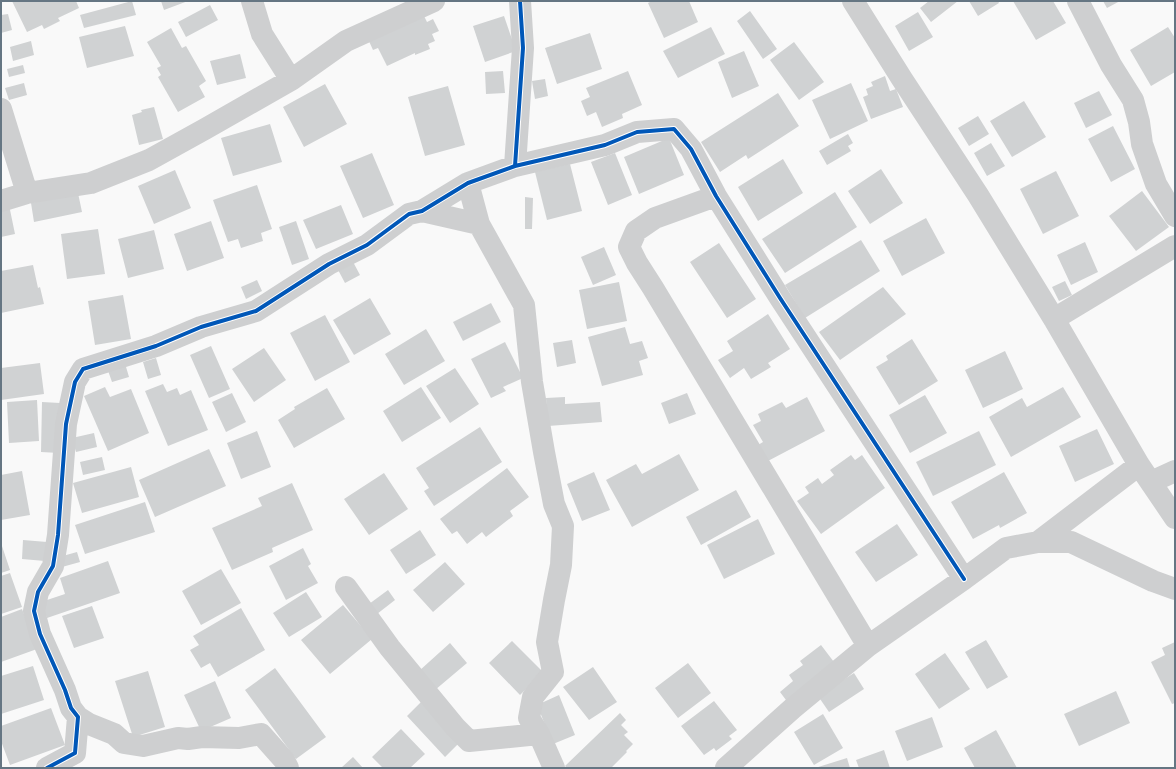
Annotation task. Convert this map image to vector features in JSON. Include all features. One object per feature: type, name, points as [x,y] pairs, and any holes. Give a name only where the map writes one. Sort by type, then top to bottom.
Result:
[{"type":"street","points":[[252,1],[262,34],[291,80]]},
{"type":"street","points":[[1,200],[27,193],[91,183],[149,160],[291,80],[346,41],[434,1]]},
{"type":"street","points":[[515,166],[523,48],[520,1]]},
{"type":"street","points":[[853,1],[978,195],[1054,319],[1145,473],[1175,518]]},
{"type":"street","points":[[1078,1],[1111,65],[1133,100],[1139,122],[1142,144],[1156,184],[1175,216]]},
{"type":"street","points":[[1,109],[27,193]]},
{"type":"street","points":[[288,768],[284,760],[261,734],[239,738],[178,738],[143,746],[124,743],[114,734],[89,724],[78,717],[71,708],[65,690],[40,634],[34,611],[38,592],[53,566],[58,535],[66,424],[75,382],[83,369],[156,346],[201,327],[256,311],[329,264],[367,245],[409,214],[422,211],[468,183],[515,166],[605,145],[637,132],[674,129],[691,149],[716,196],[780,298],[964,579]]},
{"type":"street","points":[[468,183],[479,224],[524,305],[532,382],[554,504],[563,526],[561,565],[547,642],[553,672],[533,697],[529,718],[539,734],[554,768]]},
{"type":"street","points":[[716,196],[655,218],[636,231],[629,247],[868,646]]},
{"type":"street","points":[[422,211],[479,224]]},
{"type":"street","points":[[1054,319],[1175,246]]},
{"type":"street","points":[[1038,542],[1145,473],[1175,470]]},
{"type":"street","points":[[726,768],[868,646],[1006,548],[1038,542],[1071,542],[1153,581],[1175,589]]},
{"type":"street","points":[[346,587],[390,648],[455,727],[469,741],[539,734]]},
{"type":"street","points":[[47,768],[75,753],[78,717]]},
{"type":"building","points":[[12,1],[76,1],[79,8],[58,18],[60,21],[44,29],[42,25],[27,32]]},
{"type":"building","points":[[132,1],[136,15],[84,28],[80,15]]},
{"type":"building","points":[[161,1],[188,1],[164,10]]},
{"type":"building","points":[[652,1],[689,1],[698,22],[664,38],[648,3]]},
{"type":"building","points":[[929,1],[958,1],[931,22],[920,8]]},
{"type":"building","points":[[969,1],[998,1],[999,3],[978,16]]},
{"type":"building","points":[[1013,1],[1053,1],[1066,23],[1036,40]]},
{"type":"building","points":[[1103,1],[1120,1],[1107,8]]},
{"type":"building","points":[[210,5],[218,20],[186,37],[178,22]]},
{"type":"building","points":[[750,11],[777,49],[763,59],[737,21]]},
{"type":"building","points":[[918,12],[933,37],[909,51],[895,26]]},
{"type":"building","points":[[8,14],[12,30],[1,33],[1,15]]},
{"type":"building","points":[[423,14],[427,22],[433,19],[439,31],[432,34],[435,41],[428,44],[430,49],[415,55],[415,53],[387,66],[378,48],[373,50],[368,39]]},
{"type":"building","points":[[504,16],[516,51],[485,62],[473,26]]},
{"type":"building","points":[[125,26],[134,56],[87,68],[79,37]]},
{"type":"building","points":[[711,27],[725,54],[678,78],[663,51]]},
{"type":"building","points":[[1168,27],[1175,38],[1175,72],[1151,86],[1130,50]]},
{"type":"building","points":[[171,28],[182,48],[186,46],[206,81],[199,86],[205,97],[178,112],[158,77],[161,75],[157,68],[161,66],[147,42]]},
{"type":"building","points":[[590,33],[602,69],[557,84],[545,48]]},
{"type":"building","points":[[31,41],[34,55],[13,61],[10,47]]},
{"type":"building","points":[[794,42],[824,82],[799,100],[770,60]]},
{"type":"building","points":[[744,51],[759,86],[732,98],[718,62]]},
{"type":"building","points":[[240,54],[246,78],[217,85],[210,61]]},
{"type":"building","points":[[23,65],[25,73],[9,77],[7,69]]},
{"type":"building","points":[[503,71],[505,93],[486,94],[485,72]]},
{"type":"building","points":[[628,71],[642,105],[622,114],[623,118],[602,127],[596,112],[587,116],[581,101],[590,97],[586,88]]},
{"type":"building","points":[[885,76],[890,91],[896,89],[903,107],[871,119],[863,97],[868,95],[866,89],[873,86],[871,82]]},
{"type":"building","points":[[545,79],[548,96],[535,99],[532,81]]},
{"type":"building","points":[[24,83],[27,95],[9,100],[5,88]]},
{"type":"building","points":[[851,83],[868,121],[830,139],[812,100]]},
{"type":"building","points":[[325,84],[347,124],[304,147],[283,107]]},
{"type":"building","points":[[448,86],[465,145],[425,156],[408,97]]},
{"type":"building","points":[[1099,91],[1112,115],[1086,128],[1074,103]]},
{"type":"building","points":[[778,93],[799,126],[748,159],[746,155],[720,172],[701,142]]},
{"type":"building","points":[[1024,101],[1046,137],[1012,157],[990,121]]},
{"type":"building","points":[[154,107],[163,139],[139,145],[132,115],[142,112],[141,110]]},
{"type":"building","points":[[978,116],[989,134],[969,146],[958,128]]},
{"type":"building","points":[[270,124],[282,162],[233,176],[221,138]]},
{"type":"building","points":[[1113,126],[1135,169],[1111,182],[1088,139]]},
{"type":"building","points":[[848,134],[853,143],[848,146],[851,151],[827,165],[819,151]]},
{"type":"building","points":[[669,138],[684,175],[639,194],[624,157]]},
{"type":"building","points":[[991,143],[1005,166],[987,176],[974,153]]},
{"type":"building","points":[[372,153],[394,205],[363,218],[340,166]]},
{"type":"building","points":[[615,153],[632,195],[608,205],[591,162]]},
{"type":"building","points":[[783,159],[803,193],[758,221],[738,187]]},
{"type":"building","points":[[570,164],[582,211],[547,220],[535,172]]},
{"type":"building","points":[[881,169],[903,203],[870,224],[848,191]]},
{"type":"building","points":[[175,170],[191,208],[154,224],[138,186]]},
{"type":"building","points":[[1056,171],[1079,216],[1043,234],[1020,189]]},
{"type":"building","points":[[257,185],[272,229],[261,233],[263,241],[241,248],[238,239],[228,242],[213,200]]},
{"type":"building","points":[[1142,191],[1169,227],[1136,251],[1109,216]]},
{"type":"building","points":[[835,192],[857,227],[785,273],[762,239]]},
{"type":"building","points":[[78,193],[82,212],[34,222],[31,203]]},
{"type":"building","points":[[525,197],[533,198],[532,229],[525,229]]},
{"type":"building","points":[[9,205],[15,234],[1,237],[1,206]]},
{"type":"building","points":[[341,205],[353,234],[316,249],[303,220]]},
{"type":"building","points":[[926,218],[945,253],[902,276],[883,241]]},
{"type":"building","points":[[211,221],[224,258],[187,271],[174,234]]},
{"type":"building","points":[[296,221],[309,259],[292,265],[279,227]]},
{"type":"building","points":[[98,229],[105,274],[67,279],[61,234]]},
{"type":"building","points":[[154,230],[164,269],[128,278],[118,239]]},
{"type":"building","points":[[861,240],[880,271],[805,318],[785,285]]},
{"type":"building","points":[[1085,242],[1098,272],[1071,285],[1057,255]]},
{"type":"building","points":[[719,243],[756,299],[727,318],[690,262]]},
{"type":"building","points":[[604,247],[616,275],[593,285],[581,257]]},
{"type":"building","points":[[351,258],[360,275],[345,283],[336,266]]},
{"type":"building","points":[[33,265],[38,288],[40,287],[44,304],[1,313],[1,271]]},
{"type":"building","points":[[257,280],[262,291],[246,299],[241,287]]},
{"type":"building","points":[[1065,281],[1072,295],[1059,301],[1052,287]]},
{"type":"building","points":[[619,282],[627,321],[587,329],[579,290]]},
{"type":"building","points":[[883,287],[906,314],[840,360],[819,332]]},
{"type":"building","points":[[123,295],[131,339],[95,345],[88,301]]},
{"type":"building","points":[[370,298],[391,334],[354,355],[333,320]]},
{"type":"building","points":[[491,303],[501,322],[463,341],[453,322]]},
{"type":"building","points":[[768,314],[790,349],[768,363],[771,367],[751,379],[744,368],[730,378],[718,360],[733,351],[727,341]]},
{"type":"building","points":[[325,315],[350,362],[315,381],[290,333]]},
{"type":"building","points":[[625,327],[630,344],[642,341],[648,358],[639,361],[643,375],[602,386],[588,337]]},
{"type":"building","points":[[426,329],[445,361],[404,385],[385,354]]},
{"type":"building","points":[[912,339],[938,381],[899,405],[876,367],[888,360],[886,356]]},
{"type":"building","points":[[572,340],[576,363],[557,367],[553,343]]},
{"type":"building","points":[[505,342],[523,378],[503,387],[506,391],[491,398],[471,359]]},
{"type":"building","points":[[211,346],[230,389],[209,398],[190,355]]},
{"type":"building","points":[[264,348],[286,380],[254,402],[232,369]]},
{"type":"building","points":[[1005,351],[1023,389],[983,408],[965,370]]},
{"type":"building","points":[[156,358],[161,375],[148,379],[143,362]]},
{"type":"building","points":[[124,360],[129,377],[112,382],[106,365]]},
{"type":"building","points":[[40,363],[44,394],[1,400],[1,368]]},
{"type":"building","points":[[455,368],[479,404],[450,423],[426,386]]},
{"type":"building","points":[[163,384],[167,392],[177,388],[180,395],[191,390],[208,430],[168,446],[145,391]]},
{"type":"building","points":[[105,387],[110,397],[131,389],[149,433],[108,451],[84,396]]},
{"type":"building","points":[[421,387],[441,418],[402,442],[383,411]]},
{"type":"building","points":[[1063,387],[1081,417],[1011,457],[989,417],[1022,398],[1027,407]]},
{"type":"building","points":[[327,388],[345,419],[294,448],[278,420],[295,409],[294,407]]},
{"type":"building","points":[[232,393],[246,422],[226,432],[212,402]]},
{"type":"building","points":[[687,393],[696,414],[669,424],[661,403]]},
{"type":"building","points":[[925,395],[947,433],[910,453],[889,415]]},
{"type":"building","points":[[565,397],[565,404],[600,402],[602,422],[548,426],[546,398]]},
{"type":"building","points":[[807,397],[825,431],[766,462],[758,445],[763,442],[753,425],[761,421],[758,414],[782,402],[786,408]]},
{"type":"building","points":[[37,400],[39,441],[9,443],[7,402]]},
{"type":"building","points":[[42,402],[60,403],[59,453],[41,452]]},
{"type":"building","points":[[480,427],[502,462],[434,506],[424,491],[429,488],[416,468]]},
{"type":"building","points":[[1097,429],[1114,464],[1075,482],[1059,446]]},
{"type":"building","points":[[257,431],[271,467],[241,479],[227,443]]},
{"type":"building","points":[[979,431],[996,465],[933,496],[916,462]]},
{"type":"building","points":[[94,433],[97,447],[76,452],[72,438]]},
{"type":"building","points":[[209,449],[226,486],[155,517],[139,480]]},
{"type":"building","points":[[679,454],[699,490],[632,527],[606,480],[636,464],[642,474]]},
{"type":"building","points":[[851,455],[855,460],[862,455],[885,488],[821,534],[797,501],[809,493],[805,487],[818,478],[822,484],[834,475],[830,470]]},
{"type":"building","points":[[102,457],[105,470],[83,475],[80,462]]},
{"type":"building","points":[[131,467],[139,497],[82,513],[73,483]]},
{"type":"building","points":[[507,468],[529,497],[510,511],[513,516],[486,537],[482,532],[467,544],[457,531],[452,534],[440,519]]},
{"type":"building","points":[[22,471],[30,515],[1,520],[1,475]]},
{"type":"building","points":[[594,472],[610,510],[582,521],[567,484]]},
{"type":"building","points":[[1004,472],[1027,513],[1000,528],[999,525],[973,539],[951,502]]},
{"type":"building","points":[[384,473],[408,509],[369,535],[344,499]]},
{"type":"building","points":[[292,483],[313,530],[272,548],[273,552],[232,570],[212,528],[262,506],[258,498]]},
{"type":"building","points":[[736,490],[751,517],[701,545],[686,517]]},
{"type":"building","points":[[145,502],[155,532],[85,554],[75,525]]},
{"type":"building","points":[[758,519],[775,554],[724,579],[707,545]]},
{"type":"building","points":[[897,524],[918,555],[876,582],[855,552]]},
{"type":"building","points":[[420,530],[436,555],[406,574],[390,550]]},
{"type":"building","points":[[23,540],[47,542],[45,561],[22,559]]},
{"type":"building","points":[[1,543],[10,570],[1,573]]},
{"type":"building","points":[[303,548],[311,564],[308,566],[318,583],[286,600],[269,566]]},
{"type":"building","points":[[77,552],[80,562],[62,567],[59,557]]},
{"type":"building","points":[[108,561],[120,593],[47,618],[41,602],[65,594],[60,578]]},
{"type":"building","points":[[445,562],[465,584],[433,612],[413,590]]},
{"type":"building","points":[[221,569],[241,603],[201,625],[182,591]]},
{"type":"building","points":[[10,573],[22,607],[1,614],[1,576]]},
{"type":"building","points":[[388,590],[395,600],[377,614],[369,604]]},
{"type":"building","points":[[306,592],[322,617],[289,637],[273,613]]},
{"type":"building","points":[[343,605],[372,639],[330,674],[301,640]]},
{"type":"building","points":[[92,606],[104,638],[74,648],[62,616]]},
{"type":"building","points":[[241,608],[265,650],[218,677],[210,663],[201,668],[190,650],[199,645],[193,636]]},
{"type":"building","points":[[22,609],[37,649],[1,662],[1,617]]},
{"type":"building","points":[[986,640],[1008,677],[987,689],[965,652]]},
{"type":"building","points":[[512,641],[543,672],[520,695],[489,663]]},
{"type":"building","points":[[1175,642],[1175,703],[1172,704],[1151,662],[1165,655],[1162,648]]},
{"type":"building","points":[[450,643],[467,663],[435,690],[419,671]]},
{"type":"building","points":[[821,645],[837,666],[789,704],[780,692],[793,681],[789,675],[803,665],[800,661]]},
{"type":"building","points":[[945,653],[970,689],[939,709],[915,674]]},
{"type":"building","points":[[688,663],[711,693],[678,718],[655,688]]},
{"type":"building","points":[[33,666],[44,700],[1,714],[1,676]]},
{"type":"building","points":[[593,667],[617,702],[589,720],[563,687]]},
{"type":"building","points":[[275,668],[326,737],[296,759],[245,690]]},
{"type":"building","points":[[148,671],[165,727],[133,737],[115,681]]},
{"type":"building","points":[[854,673],[864,689],[829,712],[818,696]]},
{"type":"building","points":[[215,681],[231,718],[201,731],[184,695]]},
{"type":"building","points":[[1116,691],[1130,723],[1079,746],[1064,714]]},
{"type":"building","points":[[559,695],[575,735],[553,744],[537,705]]},
{"type":"building","points":[[714,701],[737,730],[729,736],[732,739],[716,751],[714,748],[704,755],[681,726]]},
{"type":"building","points":[[421,702],[459,743],[445,757],[407,716]]},
{"type":"building","points":[[51,708],[65,745],[10,765],[1,741],[1,726]]},
{"type":"building","points":[[620,713],[626,720],[621,725],[628,732],[624,735],[633,744],[611,768],[567,768],[565,766]]},
{"type":"building","points":[[823,714],[843,748],[814,765],[794,732]]},
{"type":"building","points":[[932,717],[943,747],[907,761],[895,731]]},
{"type":"building","points":[[401,729],[425,754],[410,768],[383,768],[372,757]]},
{"type":"building","points":[[996,730],[1017,768],[975,768],[964,748]]},
{"type":"building","points":[[884,750],[890,768],[859,768],[856,760]]},
{"type":"building","points":[[353,757],[363,768],[341,768]]},
{"type":"building","points":[[847,758],[850,768],[815,768]]},
{"type":"cycle path","points":[[47,768],[75,753],[78,717],[71,708],[65,690],[40,634],[34,611],[38,592],[53,566],[58,535],[66,424],[75,382],[83,369],[156,346],[201,327],[256,311],[329,264],[367,245],[409,214],[422,211],[468,183],[515,166],[523,48],[520,1]]},
{"type":"cycle path","points":[[515,166],[605,145],[637,132],[674,129],[691,149],[716,196],[780,298],[964,579]]}]
